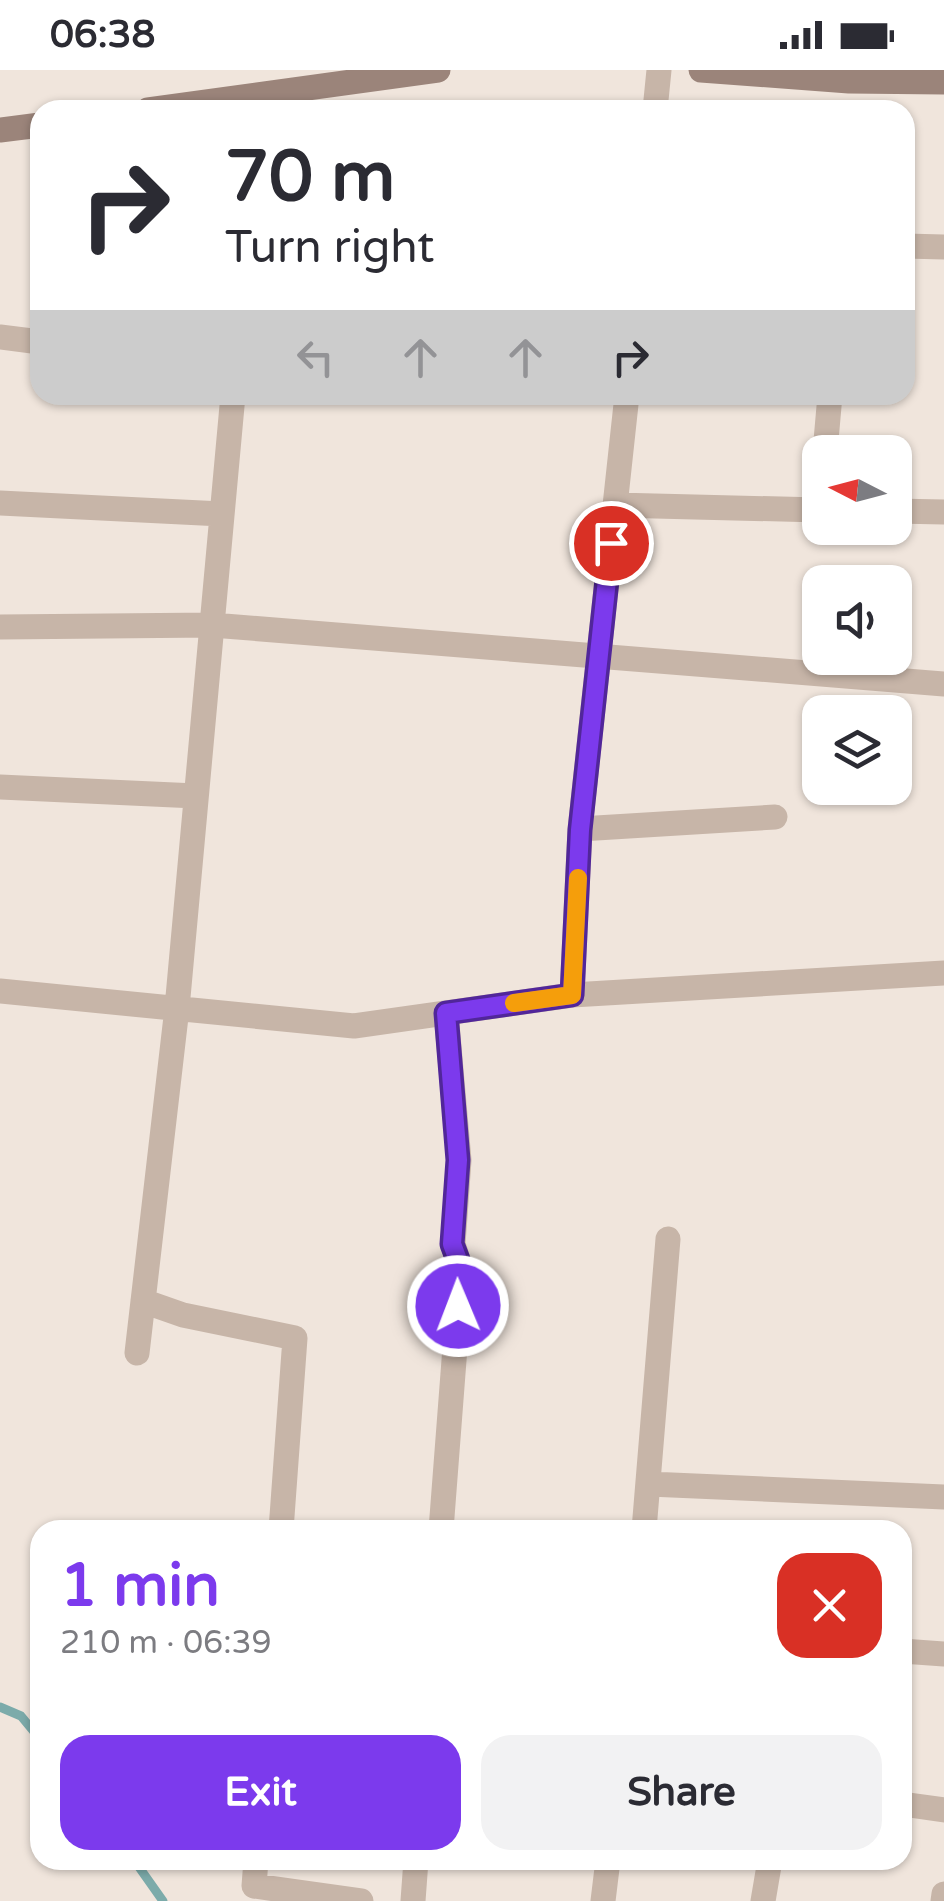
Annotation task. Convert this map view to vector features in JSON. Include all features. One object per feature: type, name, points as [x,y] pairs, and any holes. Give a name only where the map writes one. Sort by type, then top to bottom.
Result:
[{"type":"street","points":[[656,100],[659,70]]},
{"type":"street","points":[[702,70],[848,81],[944,82]]},
{"type":"street","points":[[271,100],[426,71]]},
{"type":"street","points":[[0,130],[30,126]]},
{"type":"street","points":[[915,246],[944,247]]},
{"type":"street","points":[[0,338],[30,341]]},
{"type":"street","points":[[137,1353],[177,1008],[232,405]]},
{"type":"street","points":[[572,995],[580,830],[626,405]]},
{"type":"street","points":[[826,435],[829,405]]},
{"type":"street","points":[[0,503],[222,514]]},
{"type":"street","points":[[615,505],[802,508]]},
{"type":"street","points":[[912,511],[944,512]]},
{"type":"street","points":[[0,628],[212,625],[944,684]]},
{"type":"street","points":[[0,787],[196,796]]},
{"type":"street","points":[[580,830],[776,817]]},
{"type":"street","points":[[0,992],[354,1026],[572,995],[944,973]]},
{"type":"street","points":[[442,1520],[461,1268],[452,1244],[458,1160],[446,1013]]},
{"type":"street","points":[[645,1520],[668,1240]]},
{"type":"street","points":[[143,1301],[183,1315],[295,1338],[282,1520]]},
{"type":"street","points":[[649,1484],[944,1497]]},
{"type":"street","points":[[912,1652],[944,1654]]},
{"type":"street","points":[[912,1805],[944,1810]]},
{"type":"street","points":[[255,1870],[254,1886],[361,1901]]},
{"type":"street","points":[[413,1901],[415,1870]]},
{"type":"street","points":[[603,1901],[607,1870]]},
{"type":"street","points":[[763,1901],[768,1870]]},
{"type":"waterway","points":[[0,1707],[21,1716],[30,1727]]},
{"type":"waterway","points":[[141,1870],[163,1901]]},
{"type":"slow traffic","points":[[514,1003],[572,995],[578,878]]},
{"type":"route","points":[[458,1306],[461,1268],[452,1244],[458,1160],[446,1013],[572,995],[580,830],[611,543]]}]
